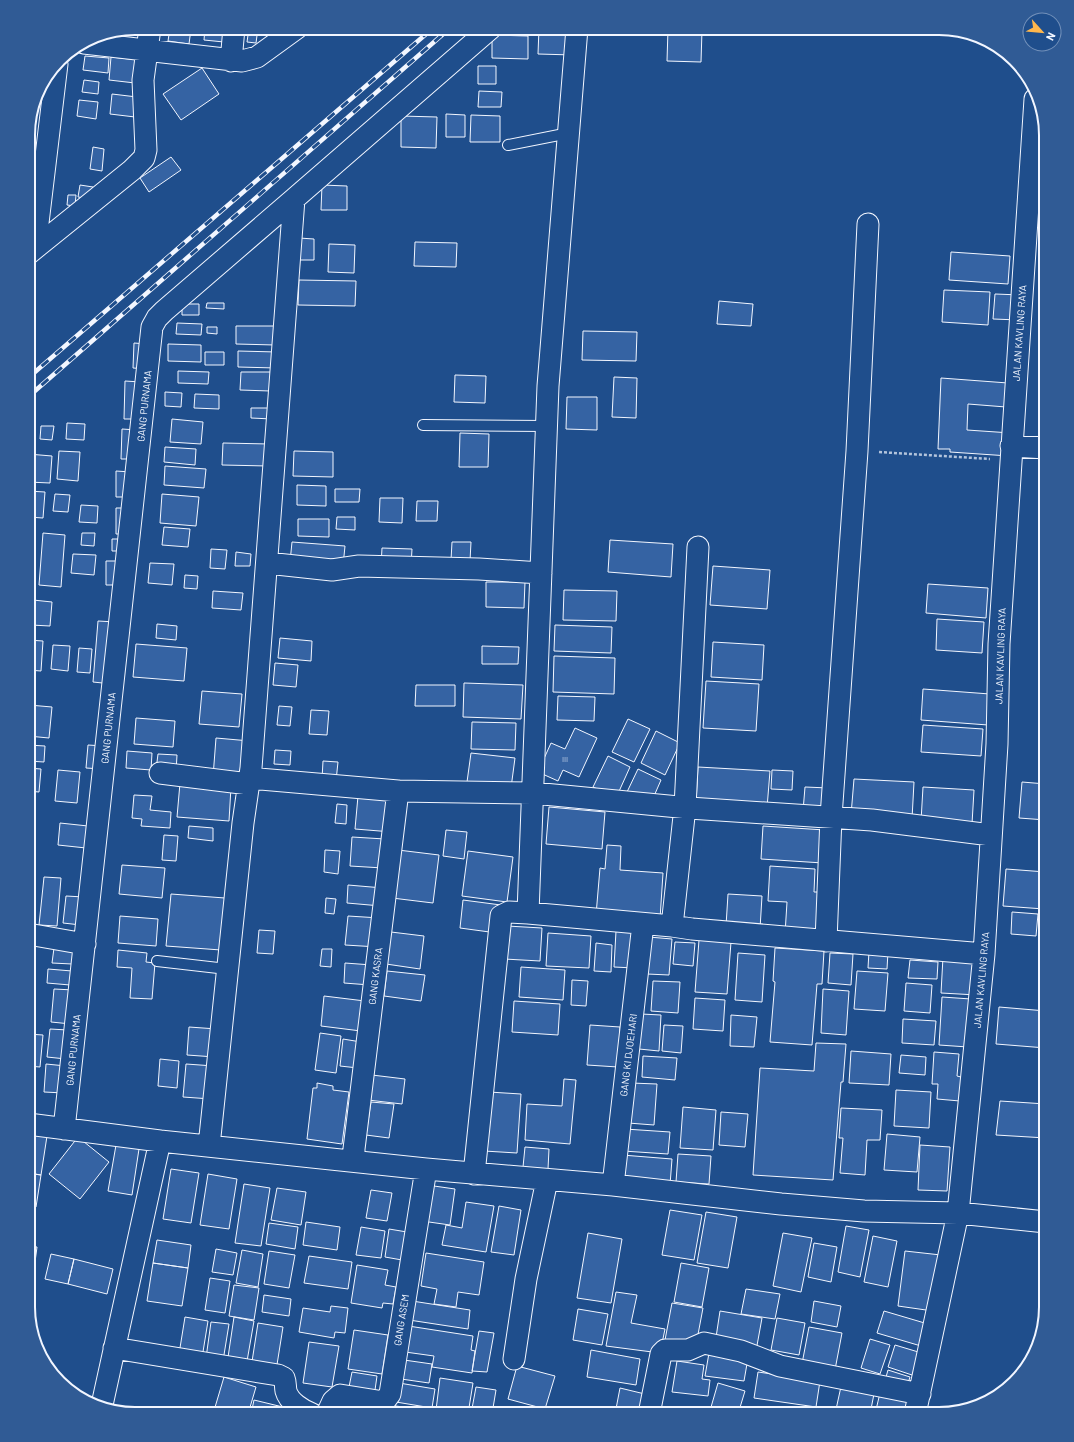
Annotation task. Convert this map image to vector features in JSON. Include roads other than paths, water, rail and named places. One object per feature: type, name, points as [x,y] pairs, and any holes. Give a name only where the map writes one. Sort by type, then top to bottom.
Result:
[{"type":"street","points":[[35,248],[132,170],[144,158],[146,150],[143,87],[149,35]]},
{"type":"street","points":[[231,61],[233,35]]},
{"type":"street","points":[[93,44],[231,61],[242,61],[257,57],[287,35]]},
{"type":"street","points":[[209,1146],[227,968],[249,781],[294,199],[483,35]]},
{"type":"street","points":[[528,913],[548,386],[576,35]]},
{"type":"street","points":[[35,222],[56,75]]},
{"type":"street","name":"JALAN KAVLING RAYA","points":[[917,1407],[958,1213],[984,954],[1011,453],[1035,106]]},
{"type":"street","name":"GANG PURNAMA","points":[[64,1129],[152,327],[156,318],[294,199]]},
{"type":"street","points":[[826,941],[831,818],[857,451],[868,224]]},
{"type":"street","points":[[1011,453],[1039,449]]},
{"type":"street","points":[[672,926],[685,807],[698,547]]},
{"type":"street","points":[[267,563],[332,570],[359,566],[417,569],[479,569],[541,573]]},
{"type":"street","points":[[160,773],[249,781],[398,791],[533,793],[685,807],[872,820],[991,835]]},
{"type":"street","name":"GANG KASRA","points":[[354,1161],[354,1149],[398,791]]},
{"type":"street","points":[[474,1174],[499,920],[504,914],[528,913],[826,941],[984,954]]},
{"type":"street","name":"GANG KI DJOEHARI","points":[[614,1185],[643,924]]},
{"type":"street","points":[[35,935],[84,944]]},
{"type":"street","points":[[35,1125],[160,1141],[474,1174],[614,1185],[804,1206],[864,1211],[958,1213],[1039,1221]]},
{"type":"street","points":[[103,1401],[160,1141]]},
{"type":"street","name":"GANG ASEM","points":[[330,1407],[333,1401],[340,1395],[384,1402],[390,1394],[426,1169]]},
{"type":"street","points":[[514,1359],[526,1279],[547,1180]]},
{"type":"street","points":[[650,1407],[661,1354],[665,1350],[688,1350],[704,1343],[741,1351],[780,1366],[920,1394]]},
{"type":"street","points":[[114,1348],[278,1375],[284,1378],[287,1393],[291,1400],[300,1407]]},
{"type":"lane","points":[[508,145],[569,133]]},
{"type":"lane","points":[[423,425],[547,426]]},
{"type":"lane","points":[[157,960],[227,968]]},
{"type":"railway","points":[[35,372],[425,35]]},
{"type":"railway","points":[[35,391],[442,35]]}]
